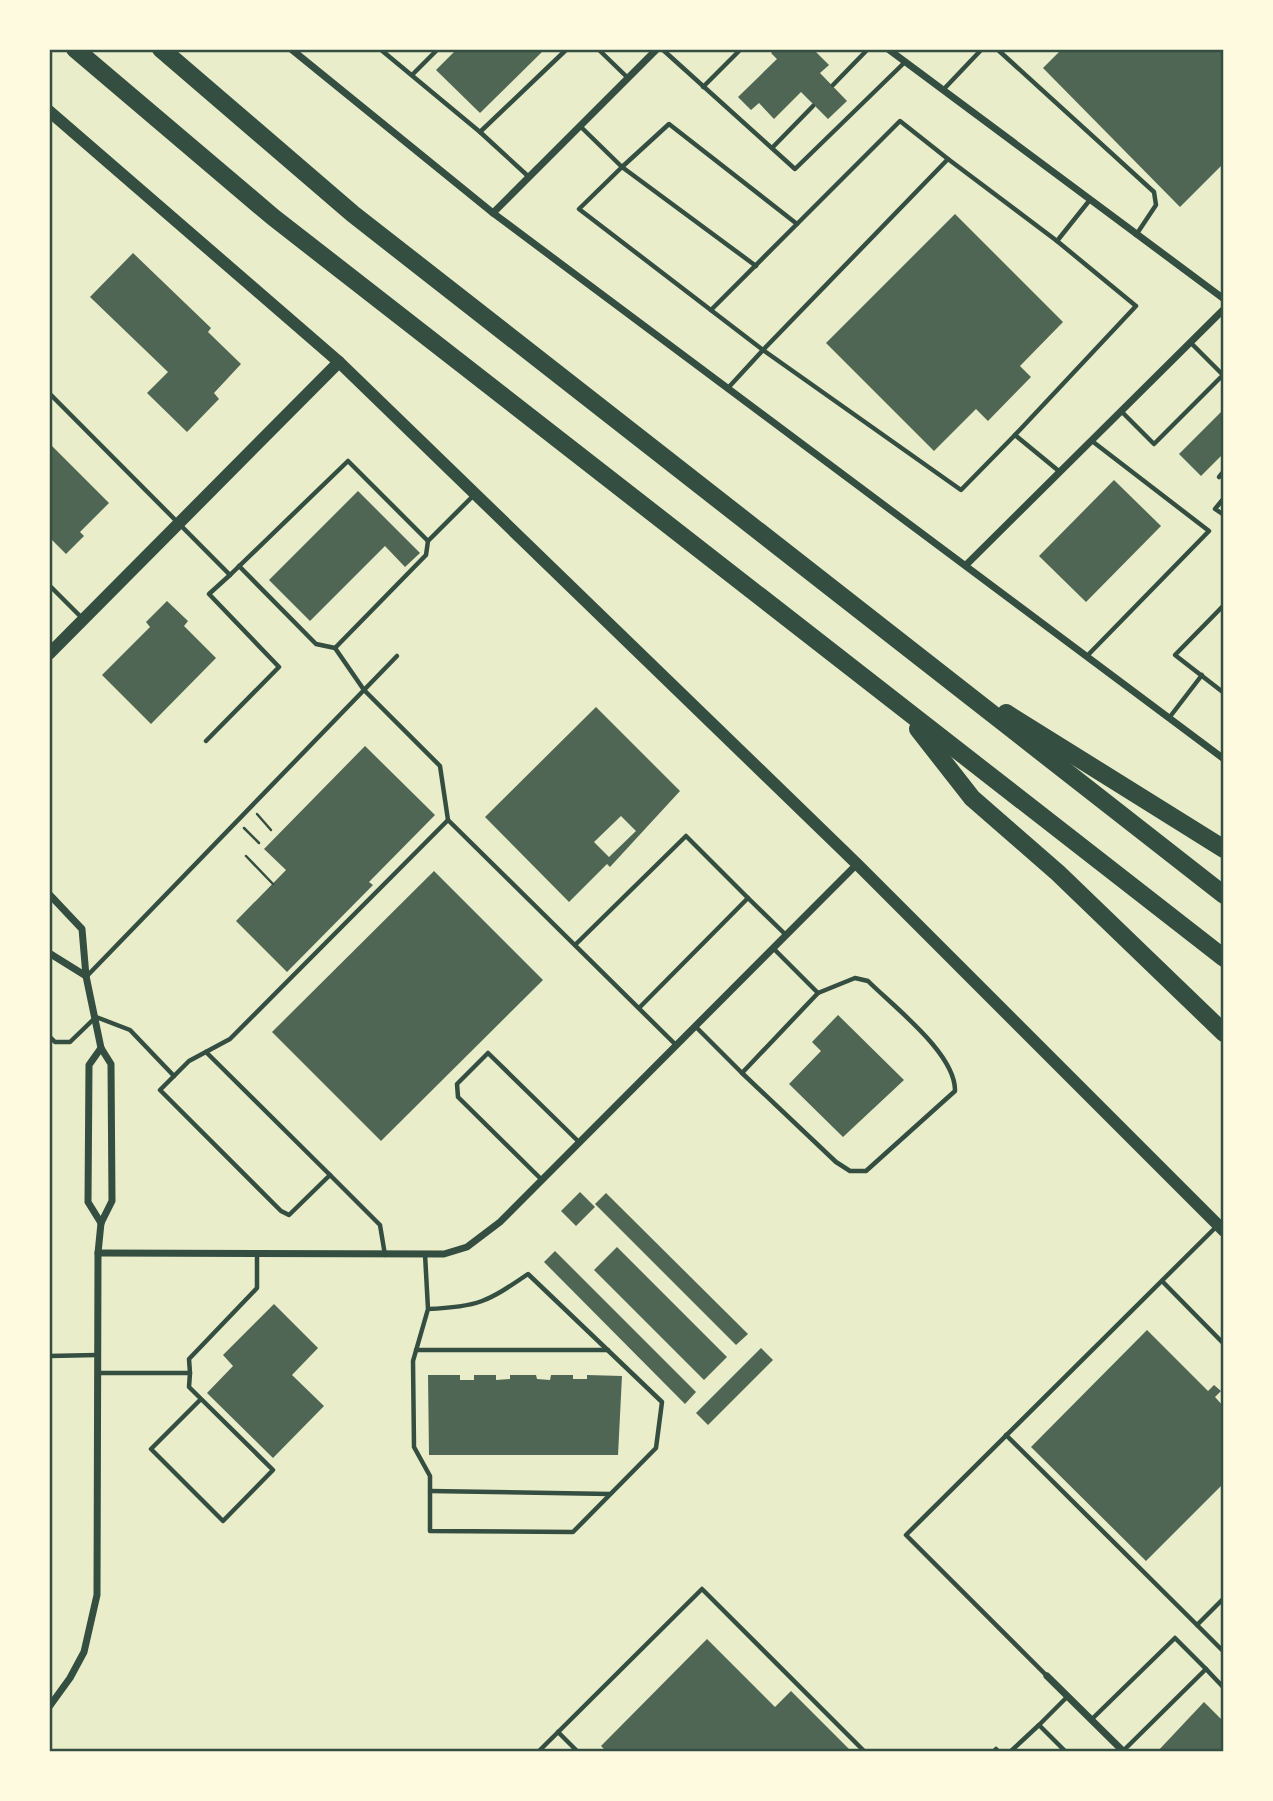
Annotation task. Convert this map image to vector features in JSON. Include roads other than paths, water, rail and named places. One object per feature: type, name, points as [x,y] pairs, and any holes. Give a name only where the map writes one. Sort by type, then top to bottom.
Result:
[{"type":"highway","points":[[75,49],[273,217],[1224,958]]},
{"type":"highway","points":[[161,49],[353,214],[1224,895]]},
{"type":"highway","points":[[710,495],[1008,715],[1224,849]]},
{"type":"highway","points":[[901,707],[972,798],[1058,873],[1224,1032]]},
{"type":"street","points":[[291,49],[492,213],[1224,759]]},
{"type":"street","points":[[492,213],[659,49]]},
{"type":"street","points":[[888,49],[1224,299]]},
{"type":"street","points":[[49,111],[339,362],[857,864],[1221,1228]]},
{"type":"street","points":[[966,565],[1224,309]]},
{"type":"street","points":[[50,650],[339,362]]},
{"type":"street","points":[[98,1253],[385,1255],[444,1254],[467,1247],[484,1237],[857,864]]},
{"type":"street","points":[[49,894],[82,929],[86,976],[101,1048],[111,1064],[112,1201],[101,1223],[98,1253],[97,1595],[84,1652],[70,1678],[49,1707]]},
{"type":"street","points":[[49,953],[86,976]]},
{"type":"street","points":[[101,1048],[89,1065],[88,1202],[101,1223]]},
{"type":"street","points":[[1047,1676],[1123,1751]]},
{"type":"lane","points":[[380,49],[480,132],[529,177]]},
{"type":"lane","points":[[412,75],[438,49]]},
{"type":"lane","points":[[480,132],[567,49]]},
{"type":"lane","points":[[598,49],[628,78]]},
{"type":"lane","points":[[659,49],[794,169],[905,62]]},
{"type":"lane","points":[[703,87],[741,49]]},
{"type":"lane","points":[[833,85],[868,49]]},
{"type":"lane","points":[[943,90],[982,49]]},
{"type":"lane","points":[[997,49],[1154,192],[1156,205],[1136,235]]},
{"type":"lane","points":[[772,148],[813,106]]},
{"type":"lane","points":[[711,310],[756,266],[900,121],[1057,241],[1136,306],[961,490],[763,350],[579,209],[669,124],[797,224]]},
{"type":"lane","points":[[580,126],[622,167],[756,266]]},
{"type":"lane","points":[[728,388],[948,159]]},
{"type":"lane","points":[[1057,241],[1089,201]]},
{"type":"lane","points":[[1121,411],[1154,444],[1223,375],[1190,342]]},
{"type":"lane","points":[[49,393],[230,575]]},
{"type":"lane","points":[[1015,435],[1059,472]]},
{"type":"lane","points":[[1087,656],[1209,531],[1091,440]]},
{"type":"lane","points":[[206,741],[279,667],[209,594],[348,461],[428,541]]},
{"type":"lane","points":[[1219,477],[1224,471]]},
{"type":"lane","points":[[335,648],[426,555],[428,541],[475,494]]},
{"type":"lane","points":[[1224,498],[1214,509],[1224,516]]},
{"type":"lane","points":[[239,566],[316,644],[335,648],[364,690],[440,766],[448,820],[676,1045]]},
{"type":"lane","points":[[49,585],[83,619]]},
{"type":"lane","points":[[1224,605],[1175,655],[1224,693]]},
{"type":"lane","points":[[86,976],[397,656]]},
{"type":"lane","points":[[1169,718],[1202,676]]},
{"type":"lane","points":[[330,1175],[289,1215],[281,1211],[160,1090],[189,1061],[230,1039],[448,820]]},
{"type":"lane","points":[[575,946],[685,836],[786,935]]},
{"type":"lane","points":[[639,1008],[748,898]]},
{"type":"lane","points":[[773,948],[818,993]]},
{"type":"lane","points":[[695,1026],[742,1073],[836,1162],[850,1171],[866,1171],[955,1091],[956,1077],[945,1058],[868,981],[855,978],[818,993],[742,1073]]},
{"type":"lane","points":[[49,1037],[55,1042],[69,1042],[96,1017],[130,1030],[174,1076]]},
{"type":"lane","points":[[206,1052],[380,1225],[385,1255]]},
{"type":"lane","points":[[542,1180],[458,1097],[457,1084],[488,1053],[579,1143]]},
{"type":"lane","points":[[1047,1676],[906,1535],[1161,1281],[1221,1228]]},
{"type":"lane","points":[[201,1399],[151,1449],[223,1521],[273,1470],[190,1387],[190,1359],[257,1288],[257,1254]]},
{"type":"lane","points":[[425,1254],[428,1309],[413,1361],[414,1447],[430,1476],[430,1531],[573,1532],[656,1448],[662,1402],[528,1274],[496,1296],[470,1307],[428,1309]]},
{"type":"lane","points":[[1161,1281],[1224,1343]]},
{"type":"lane","points":[[416,1350],[609,1350]]},
{"type":"lane","points":[[49,1356],[98,1355]]},
{"type":"lane","points":[[98,1373],[190,1373]]},
{"type":"lane","points":[[1006,1435],[1224,1652]]},
{"type":"lane","points":[[430,1491],[610,1494]]},
{"type":"lane","points":[[538,1752],[702,1589],[865,1752]]},
{"type":"lane","points":[[1197,1625],[1224,1598]]},
{"type":"lane","points":[[1091,1720],[1175,1638],[1224,1688]]},
{"type":"lane","points":[[1123,1751],[1206,1669]]},
{"type":"lane","points":[[1010,1752],[1068,1696]]},
{"type":"lane","points":[[1039,1724],[1066,1752]]},
{"type":"lane","points":[[558,1732],[578,1752]]},
{"type":"lane","points":[[993,1752],[996,1749],[999,1752]]}]
